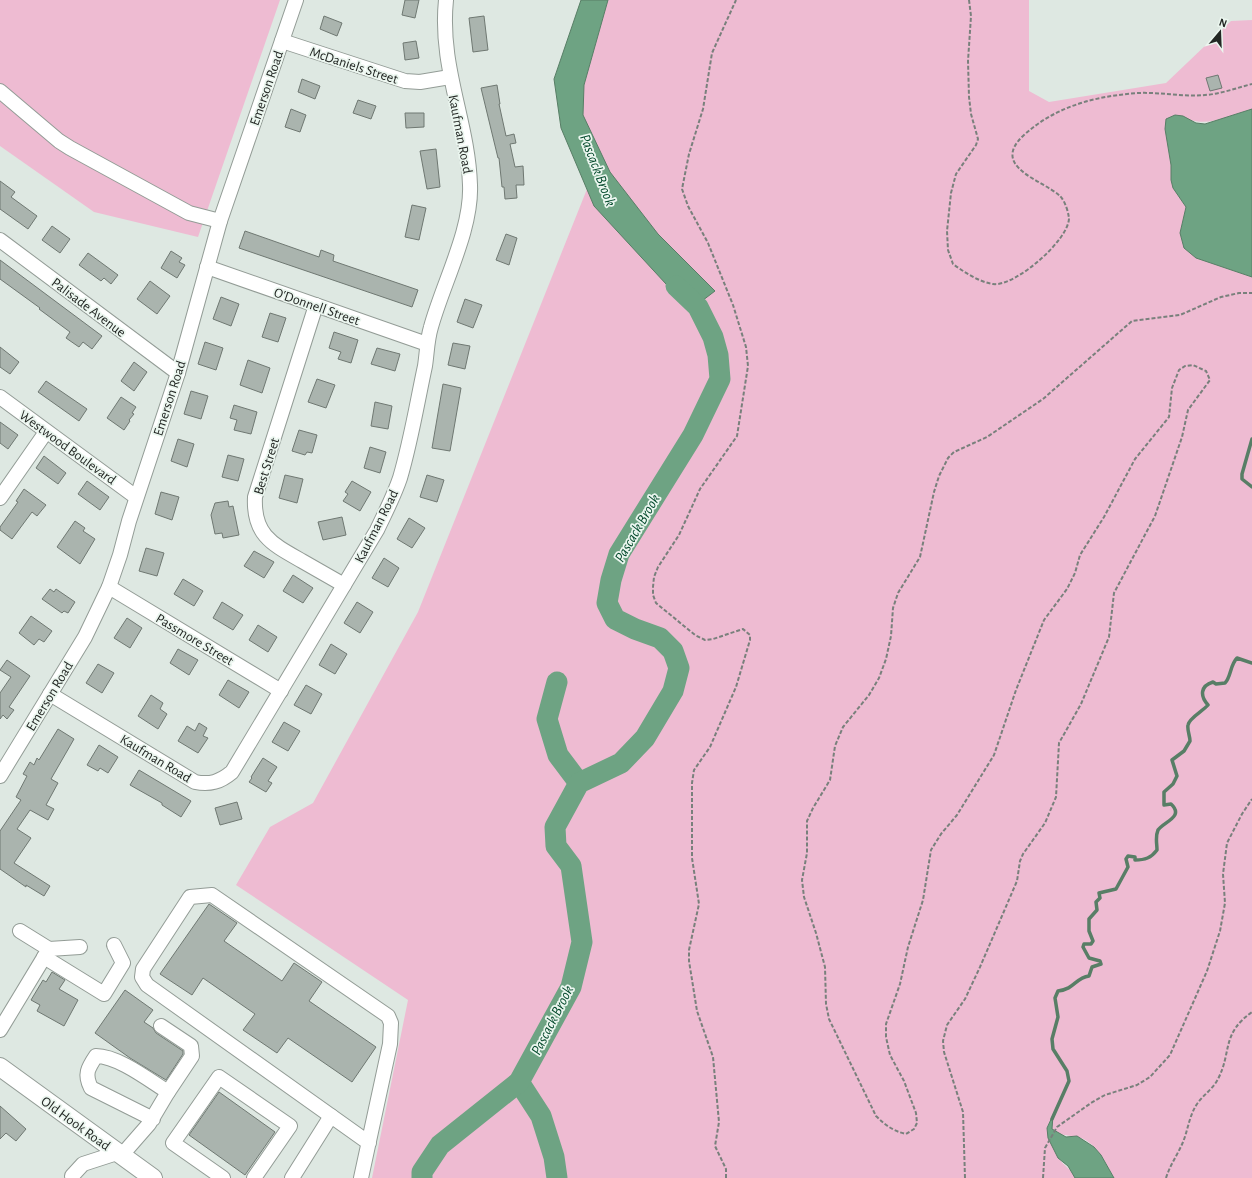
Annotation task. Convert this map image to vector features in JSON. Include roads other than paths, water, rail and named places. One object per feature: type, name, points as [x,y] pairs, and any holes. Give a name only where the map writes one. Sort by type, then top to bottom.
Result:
[{"type":"main road","name":"Old Hook Road","points":[[0,1067],[153,1178]]},
{"type":"street","name":"Emerson Road","points":[[0,776],[85,637],[109,587],[136,497],[178,373],[220,221],[296,0]]},
{"type":"street","name":"Kaufman Road","points":[[50,694],[186,778],[204,784],[219,781],[232,772],[377,530],[399,479],[407,452],[431,327],[463,230],[471,187],[469,163],[450,76],[445,38],[446,0]]},
{"type":"street","name":"McDaniels Street","points":[[282,41],[405,81],[420,82],[450,76]]},
{"type":"street","points":[[0,90],[59,141],[70,148],[189,213],[220,221]]},
{"type":"street","name":"Palisade Avenue","points":[[0,240],[178,373]]},
{"type":"street","name":"O'Donnell Street","points":[[207,267],[428,344]]},
{"type":"street","name":"Best Street","points":[[316,305],[255,497],[254,509],[261,530],[275,546],[344,585]]},
{"type":"street","name":"Westwood Boulevard","points":[[0,397],[136,497]]},
{"type":"street","points":[[0,498],[46,432]]},
{"type":"street","name":"Passmore Street","points":[[109,587],[281,691]]},
{"type":"street","points":[[361,1178],[369,1143],[390,1044],[392,1023],[388,1016],[212,895],[190,897],[143,969],[142,977],[147,985],[369,1143]]},
{"type":"street","points":[[20,931],[46,953],[104,994],[123,964],[114,946]]},
{"type":"street","points":[[0,1030],[46,953],[80,947]]},
{"type":"street","points":[[72,1176],[83,1164],[119,1154],[153,1118],[192,1056],[193,1051],[191,1046],[161,1026]]},
{"type":"street","points":[[153,1118],[91,1088],[86,1072],[96,1056],[103,1056],[118,1061],[168,1092]]},
{"type":"street","points":[[223,1178],[173,1143],[220,1078],[290,1126],[254,1178]]},
{"type":"street","points":[[292,1178],[331,1116]]},
{"type":"water","points":[[581,0],[608,0],[584,85],[583,115],[610,172],[658,234],[715,291],[690,310],[594,206],[561,128],[554,79]]},
{"type":"water","points":[[1252,109],[1252,277],[1196,258],[1184,248],[1180,233],[1186,207],[1173,188],[1165,129],[1166,119],[1175,115],[1183,116],[1196,123],[1205,124]]},
{"type":"water","points":[[1053,1115],[1052,1129],[1066,1137],[1077,1136],[1094,1147],[1101,1155],[1114,1178],[1075,1178],[1068,1166],[1058,1158],[1048,1138],[1047,1128]]},
{"type":"waterway","name":"Pascack Brook","points":[[422,1178],[422,1172],[440,1145],[519,1082],[571,987],[582,942],[571,866],[556,846],[555,827],[579,783],[621,763],[645,738],[673,691],[679,668],[673,651],[660,638],[635,629],[615,619],[607,603],[611,580],[619,554],[693,435],[720,379],[718,355],[713,337],[698,307],[676,286]]},
{"type":"waterway","points":[[1252,439],[1242,474],[1242,479],[1252,487]]},
{"type":"waterway","points":[[1052,1119],[1069,1081],[1067,1071],[1053,1049],[1052,1039],[1058,1017],[1055,998],[1058,991],[1064,990],[1084,977],[1089,976],[1092,967],[1101,964],[1100,961],[1089,958],[1083,947],[1084,944],[1091,944],[1093,941],[1089,931],[1089,919],[1097,910],[1096,902],[1100,898],[1099,893],[1116,889],[1128,867],[1126,859],[1128,856],[1135,857],[1135,860],[1142,860],[1150,857],[1157,850],[1156,838],[1158,830],[1172,819],[1176,812],[1171,804],[1164,805],[1164,792],[1173,784],[1177,776],[1172,760],[1184,751],[1190,741],[1188,729],[1189,722],[1208,705],[1205,702],[1203,695],[1204,689],[1213,682],[1216,684],[1225,683],[1237,658],[1252,663]]},
{"type":"waterway","points":[[557,682],[547,719],[558,755],[579,783]]},
{"type":"waterway","name":"Pascack Brook","points":[[519,1082],[541,1116],[554,1157],[557,1178]]}]
